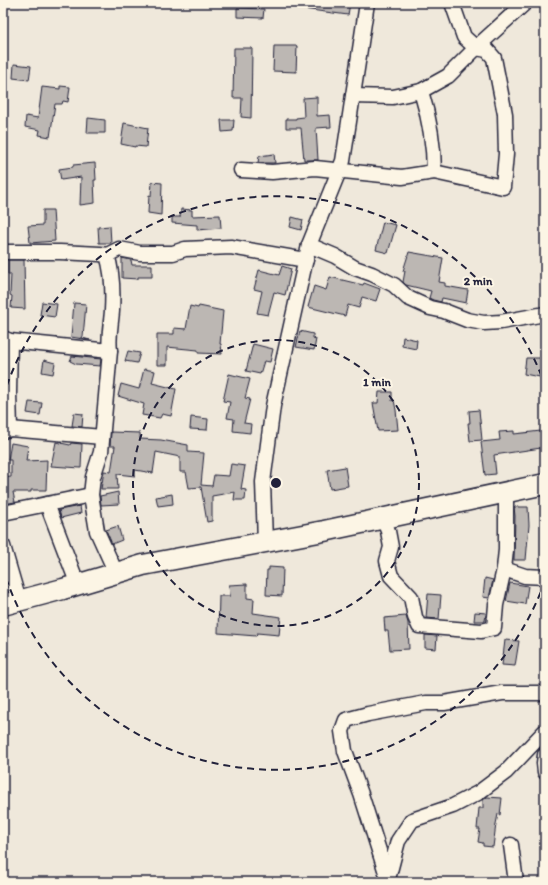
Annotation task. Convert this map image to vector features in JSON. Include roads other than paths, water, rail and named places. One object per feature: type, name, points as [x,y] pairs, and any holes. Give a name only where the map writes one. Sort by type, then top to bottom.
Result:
[{"type":"main road","points":[[11,602],[143,565],[266,542],[545,484]]},
{"type":"street","points":[[266,542],[263,482],[273,406],[309,245],[343,160],[367,3]]},
{"type":"street","points":[[241,170],[272,172],[315,168],[402,177],[434,172],[503,187],[506,154],[505,114],[494,58],[487,50],[476,48],[464,37],[452,3]]},
{"type":"street","points":[[353,96],[393,98],[422,91],[448,76],[525,3]]},
{"type":"street","points":[[422,91],[428,114],[434,157],[434,172]]},
{"type":"street","points":[[309,245],[335,256],[355,268],[372,274],[394,286],[408,298],[430,308],[444,311],[467,320],[484,323],[501,322],[545,314]]},
{"type":"street","points":[[3,252],[60,252],[108,255],[120,250],[140,253],[172,253],[186,249],[231,247],[306,260]]},
{"type":"street","points":[[108,255],[112,277],[112,310],[108,337],[110,351],[101,452],[93,477],[90,495],[97,531],[116,573]]},
{"type":"street","points":[[102,437],[7,430],[9,393],[7,340],[110,351]]},
{"type":"street","points":[[383,518],[388,531],[391,547],[387,561],[391,576],[411,597],[415,617],[419,626],[481,631],[494,628],[496,605],[504,569],[506,550],[506,492]]},
{"type":"street","points":[[3,513],[90,495]]},
{"type":"street","points":[[47,504],[78,584]]},
{"type":"street","points":[[3,546],[11,602]]},
{"type":"street","points":[[504,569],[525,576],[545,577]]},
{"type":"street","points":[[388,880],[361,794],[345,751],[342,731],[346,720],[368,714],[426,703],[444,703],[502,692],[545,693]]},
{"type":"street","points":[[388,880],[398,841],[412,820],[453,806],[483,790],[506,772],[545,731]]},
{"type":"street","points":[[545,755],[545,772]]},
{"type":"street","points":[[511,845],[516,882]]}]
